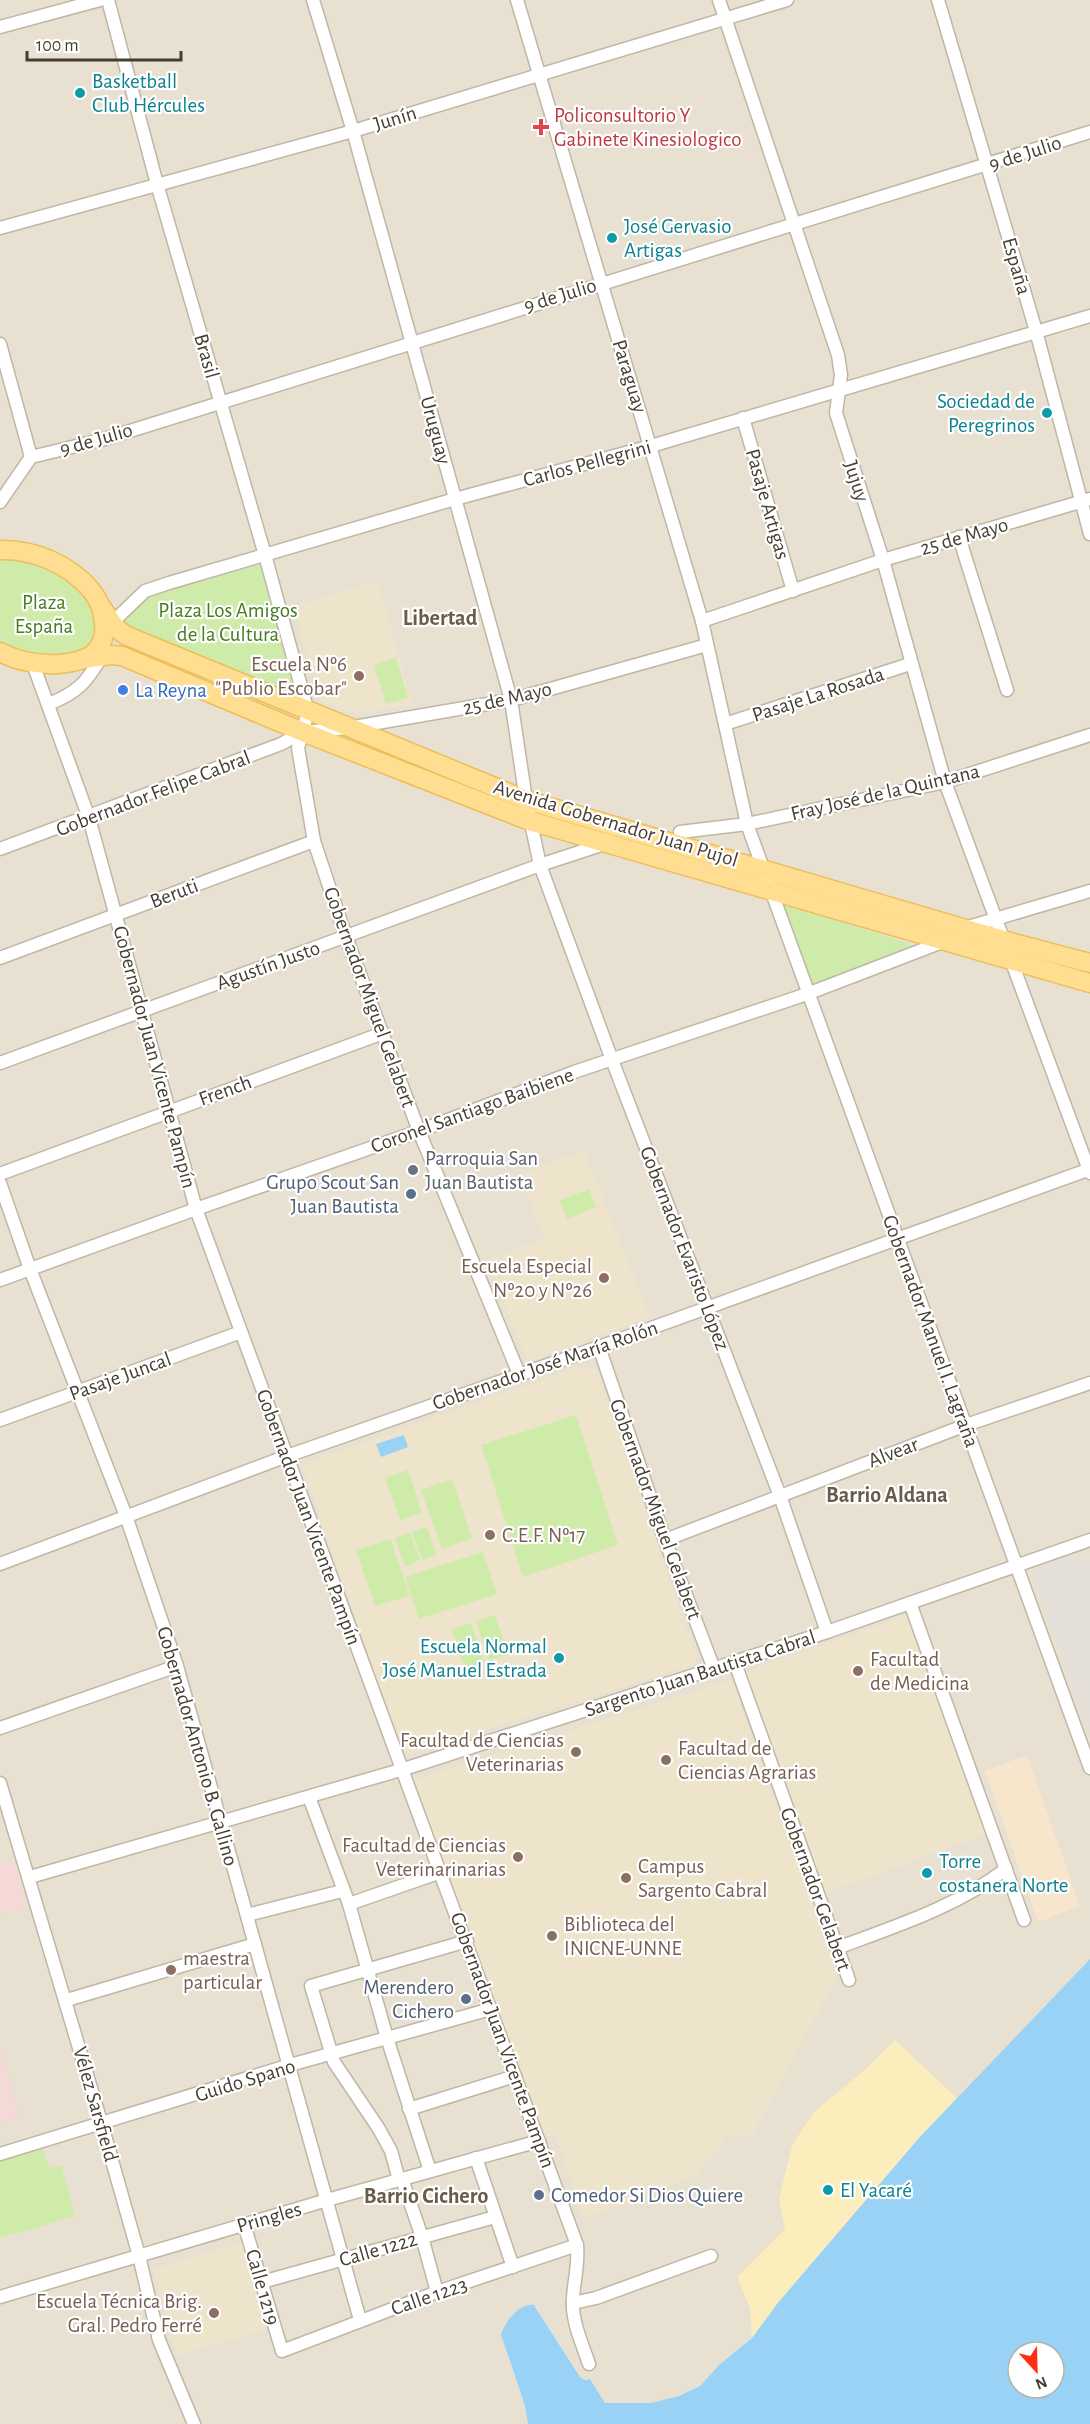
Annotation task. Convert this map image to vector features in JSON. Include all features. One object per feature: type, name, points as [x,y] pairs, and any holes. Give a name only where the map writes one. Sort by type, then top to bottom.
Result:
[{"type":"main road","points":[[0,550],[27,552],[61,566],[91,590],[100,604],[106,640],[97,650],[83,659],[68,663],[0,666]]},
{"type":"main road","name":"Avenida Gobernador Juan Pujol","points":[[106,640],[125,635],[526,800],[945,941],[1090,983]]},
{"type":"main road","name":"Avenida Gobernador Juan Pujol","points":[[106,640],[122,656],[303,732],[530,821],[739,882],[769,882],[966,928],[1090,963]]},
{"type":"main road","points":[[0,652],[30,663]]},
{"type":"street","points":[[0,27],[100,0]]},
{"type":"street","name":"Brasil","points":[[108,0],[157,184],[265,555],[308,712]]},
{"type":"street","name":"Uruguay","points":[[313,0],[353,131],[511,700],[526,800],[540,865]]},
{"type":"street","name":"Paraguay","points":[[517,0],[702,621],[747,824],[769,882]]},
{"type":"street","name":"Jujuy","points":[[719,0],[838,355],[840,389],[836,413],[883,560],[910,664],[945,782],[995,921],[1013,961],[1090,1170]]},
{"type":"street","name":"Junín","points":[[0,228],[353,131],[787,0]]},
{"type":"street","name":"España","points":[[938,0],[1085,500],[1090,534]]},
{"type":"street","name":"9 de Julio","points":[[31,458],[101,440],[1090,132]]},
{"type":"street","name":"Carlos Pellegrini","points":[[49,704],[80,688],[89,678],[118,617],[145,591],[455,499],[651,446],[1090,316]]},
{"type":"street","points":[[0,344],[31,458],[4,486],[0,502]]},
{"type":"street","name":"Pasaje Artigas","points":[[743,418],[793,591]]},
{"type":"street","name":"25 de Mayo","points":[[702,621],[883,560],[1085,500]]},
{"type":"street","points":[[959,537],[1006,690]]},
{"type":"street","name":"25 de Mayo","points":[[303,732],[348,728],[511,700],[707,645]]},
{"type":"street","name":"Gobernador Juan Vicente Pampín","points":[[30,663],[49,704],[89,818],[196,1209],[578,2245],[579,2262],[573,2303],[574,2315],[589,2364]]},
{"type":"street","name":"Pasaje La Rosada","points":[[725,724],[910,664]]},
{"type":"street","name":"Gobernador Miguel Gelabert","points":[[308,712],[298,748],[314,841],[346,937],[419,1131],[519,1374]]},
{"type":"street","name":"Gobernador Felipe Cabral","points":[[0,849],[89,818],[281,744],[303,732]]},
{"type":"street","name":"Fray José de la Quintana","points":[[681,832],[747,824],[945,782],[1090,735]]},
{"type":"street","name":"Beruti","points":[[0,958],[314,841]]},
{"type":"street","name":"Agustín Justo","points":[[0,1063],[603,844]]},
{"type":"street","name":"Gobernador Evaristo López","points":[[540,865],[780,1496],[827,1632]]},
{"type":"street","name":"Gobernador Manuel I. Lagraña","points":[[769,882],[807,994],[1018,1565],[1090,1768]]},
{"type":"street","name":"Coronel Santiago Baibiene","points":[[0,1280],[419,1131],[612,1059],[807,994],[945,941],[966,928],[1090,891]]},
{"type":"street","name":"French","points":[[0,1174],[169,1110],[382,1034]]},
{"type":"street","name":"Gobernador José María Rolón","points":[[0,1564],[287,1456],[599,1347],[1090,1170]]},
{"type":"street","name":"Gobernador Antonio B. Gallino","points":[[0,1183],[30,1269],[126,1516],[177,1666],[345,2259],[360,2320]]},
{"type":"street","name":"Pasaje Juncal","points":[[0,1420],[241,1332]]},
{"type":"street","name":"Gobernador Miguel Gelabert","points":[[599,1347],[665,1540],[714,1669]]},
{"type":"street","name":"Alvear","points":[[665,1540],[966,1425],[1090,1383]]},
{"type":"street","name":"Sargento Juan Bautista Cabral","points":[[30,1877],[404,1769],[735,1663],[1090,1540]]},
{"type":"street","points":[[910,1603],[1024,1920]]},
{"type":"street","name":"Gobernador Gelabert","points":[[735,1663],[849,1980]]},
{"type":"street","points":[[0,1728],[177,1666]]},
{"type":"street","name":"Vélez Sarsfield","points":[[0,1783],[67,2000],[139,2256],[159,2340],[194,2424]]},
{"type":"street","points":[[309,1797],[342,1891],[349,1904],[387,2038],[430,2171]]},
{"type":"street","points":[[837,1948],[924,1916],[981,1888],[1006,1869]]},
{"type":"street","points":[[349,1904],[441,1872]]},
{"type":"street","points":[[247,1915],[342,1891]]},
{"type":"street","points":[[437,2292],[422,2237],[391,2151],[379,2128],[334,2062],[311,1986],[467,1941]]},
{"type":"street","points":[[67,2000],[255,1944]]},
{"type":"street","name":"Guido Spano","points":[[0,2154],[102,2125],[290,2065],[491,2008]]},
{"type":"street","points":[[409,2109],[515,2076]]},
{"type":"street","name":"Pringles","points":[[0,2297],[244,2224],[538,2141]]},
{"type":"street","points":[[476,2158],[513,2267]]},
{"type":"street","name":"Calle 1222","points":[[261,2282],[495,2217]]},
{"type":"street","name":"Calle 1219","points":[[244,2224],[282,2351]]},
{"type":"street","name":"Calle 1223","points":[[282,2351],[437,2292],[578,2245]]},
{"type":"street","points":[[573,2303],[596,2298],[711,2256]]},
{"type":"shaded area","points":[[0,0],[1090,0],[1090,1959],[919,2138],[777,2304],[752,2338],[719,2365],[700,2386],[679,2396],[651,2403],[605,2403],[590,2379],[585,2380],[580,2377],[536,2307],[524,2306],[503,2328],[506,2352],[525,2406],[528,2424],[0,2424]]},
{"type":"shaded area","name":"Escuela Nº6 \"Publio Escobar\"","points":[[378,581],[412,704],[357,714],[320,701],[293,606]]},
{"type":"shaded area","points":[[584,1151],[650,1317],[528,1362],[486,1260],[544,1239],[520,1174]]},
{"type":"shaded area","name":"C.E.F. Nº17","points":[[583,1365],[596,1370],[697,1658],[693,1665],[410,1754],[402,1750],[304,1471],[308,1462]]},
{"type":"shaded area","points":[[1073,1556],[1084,1564],[1090,1561],[1090,1729],[1031,1571]]},
{"type":"shaded area","name":"Campus Sargento Cabral","points":[[907,1615],[986,1834],[826,1893],[745,1672]]},
{"type":"shaded area","name":"Campus Sargento Cabral","points":[[731,1680],[837,1976],[753,2134],[728,2137],[695,2176],[584,2219],[556,2135],[544,2137],[414,1780]]},
{"type":"shaded area","points":[[1027,1755],[1080,1906],[1038,1922],[985,1771]]},
{"type":"shaded area","points":[[14,1860],[26,1907],[0,1914],[0,1864]]},
{"type":"shaded area","points":[[0,2047],[20,2117],[0,2123]]},
{"type":"shaded area","name":"Escuela Técnica Brig. Gral. Pedro Ferré","points":[[243,2242],[268,2329],[177,2355],[153,2269]]},
{"type":"green space","name":"Plaza España","points":[[0,555],[48,565],[92,600],[97,635],[85,650],[53,659],[0,647]]},
{"type":"green space","name":"Plaza Los Amigos de la Cultura","points":[[261,565],[300,702],[133,634],[125,624],[127,614],[150,594]]},
{"type":"green space","points":[[396,658],[408,698],[386,704],[374,665]]},
{"type":"green space","points":[[782,903],[919,947],[813,987]]},
{"type":"green space","points":[[589,1189],[596,1207],[567,1219],[560,1200]]},
{"type":"green space","points":[[576,1415],[618,1545],[523,1577],[481,1445]]},
{"type":"green space","points":[[408,1470],[422,1513],[400,1520],[385,1478]]},
{"type":"green space","points":[[452,1479],[472,1538],[442,1549],[421,1490]]},
{"type":"green space","points":[[427,1527],[437,1555],[422,1560],[412,1532]]},
{"type":"green space","points":[[410,1533],[420,1560],[405,1566],[395,1538]]},
{"type":"green space","points":[[391,1539],[409,1596],[375,1606],[356,1550]]},
{"type":"green space","points":[[483,1552],[497,1594],[419,1619],[405,1577]]},
{"type":"green space","points":[[495,1615],[508,1654],[489,1660],[476,1621]]},
{"type":"green space","points":[[471,1623],[484,1662],[465,1668],[452,1629]]},
{"type":"green space","points":[[42,2147],[49,2168],[61,2165],[75,2216],[0,2238],[0,2160]]},
{"type":"sand","name":"El Yacaré","points":[[895,2040],[957,2098],[919,2138],[777,2304],[752,2338],[750,2308],[737,2277],[785,2229],[779,2199],[792,2145],[814,2112],[866,2069]]},
{"type":"water","points":[[404,1435],[408,1447],[381,1457],[376,1444]]},
{"type":"water","points":[[1090,1959],[1090,2424],[528,2424],[525,2406],[501,2335],[505,2325],[518,2310],[534,2305],[580,2377],[585,2380],[590,2379],[605,2403],[651,2403],[679,2396],[700,2386],[719,2365],[752,2338],[777,2304],[919,2138]]},
{"type":"place","name":"Basketball Club Hércules","points":[[80,93]]},
{"type":"place","name":"Policonsultorio Y Gabinete Kinesiologico","points":[[541,127]]},
{"type":"place","name":"José Gervasio Artigas","points":[[612,238]]},
{"type":"place","name":"Sociedad de Peregrinos","points":[[1047,413]]},
{"type":"place","name":"Escuela Nº6 \"Publio Escobar\"","points":[[359,676]]},
{"type":"place","name":"La Reyna","points":[[123,690]]},
{"type":"place","name":"Parroquia San Juan Bautista","points":[[413,1170]]},
{"type":"place","name":"Grupo Scout San Juan Bautista","points":[[411,1194]]},
{"type":"place","name":"Escuela Especial Nº20 y Nº26","points":[[604,1278]]},
{"type":"place","name":"C.E.F. Nº17","points":[[490,1535]]},
{"type":"place","name":"Escuela Normal José Manuel Estrada","points":[[559,1658]]},
{"type":"place","name":"Facultad de Medicina","points":[[858,1671]]},
{"type":"place","name":"Facultad de Ciencias Veterinarias","points":[[576,1752]]},
{"type":"place","name":"Facultad de Ciencias Agrarias","points":[[666,1760]]},
{"type":"place","name":"Facultad de Ciencias Veterinarinarias","points":[[518,1857]]},
{"type":"place","name":"Torre costanera Norte","points":[[927,1873]]},
{"type":"place","name":"Campus Sargento Cabral","points":[[626,1878]]},
{"type":"place","name":"Biblioteca del INICNE-UNNE","points":[[552,1936]]},
{"type":"place","name":"maestra particular","points":[[171,1970]]},
{"type":"place","name":"Merendero Cichero","points":[[466,1999]]},
{"type":"place","name":"El Yacaré","points":[[828,2190]]},
{"type":"place","name":"Comedor Si Dios Quiere","points":[[539,2195]]},
{"type":"place","name":"Escuela Técnica Brig. Gral. Pedro Ferré","points":[[214,2313]]},
{"type":"district","name":"Libertad","points":[[440,617]]},
{"type":"district","name":"Barrio Aldana","points":[[887,1494]]},
{"type":"district","name":"Barrio Cichero","points":[[426,2195]]}]
